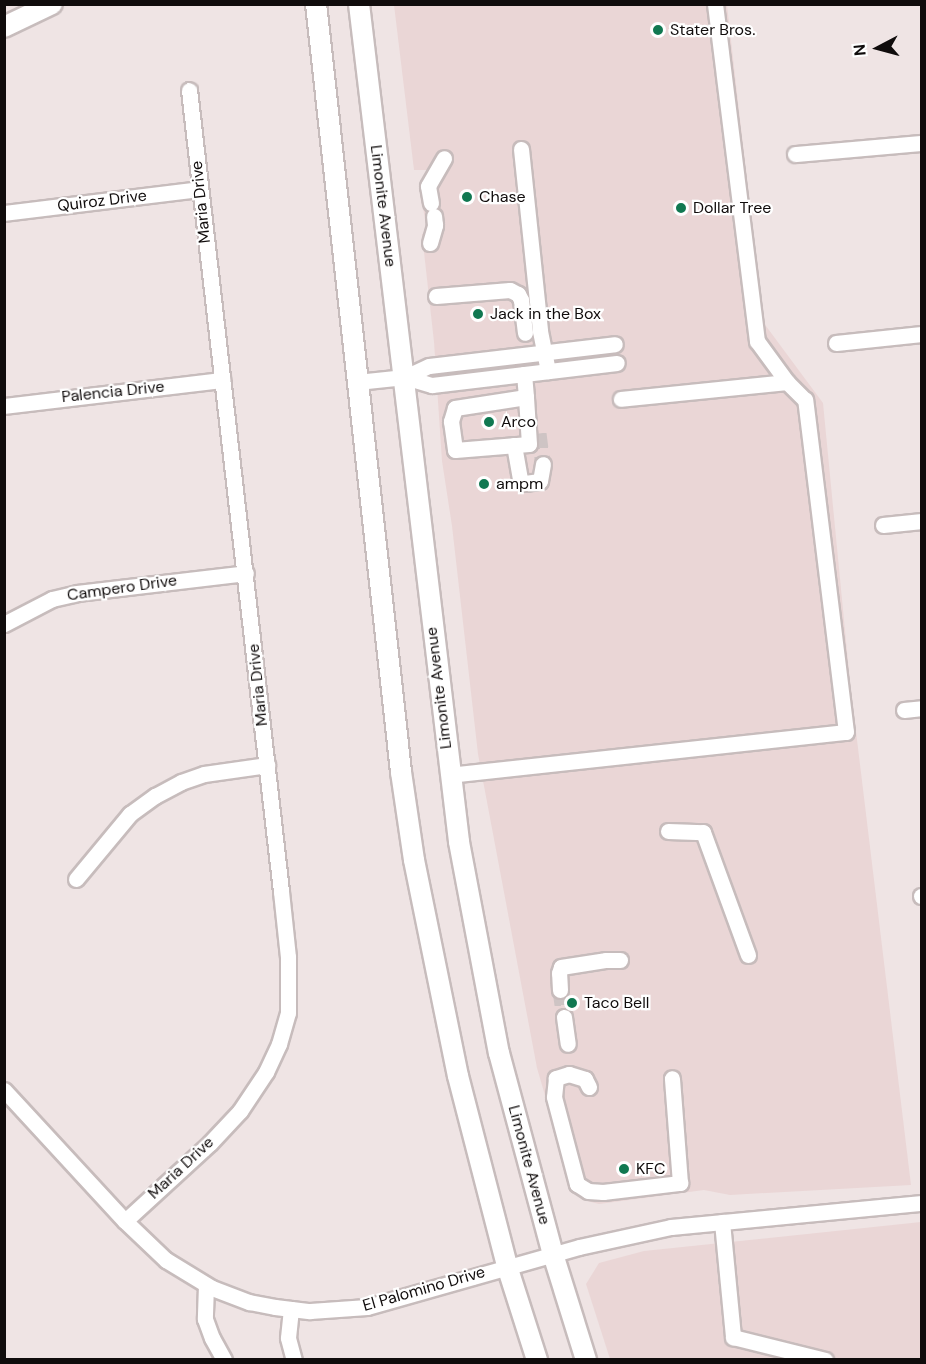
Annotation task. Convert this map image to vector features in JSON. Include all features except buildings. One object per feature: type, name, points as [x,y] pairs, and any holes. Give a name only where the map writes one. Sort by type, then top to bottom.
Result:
[{"type":"main road","points":[[4,27],[52,4]]},
{"type":"main road","points":[[316,4],[357,382],[414,860],[458,1076],[507,1266],[537,1359]]},
{"type":"main road","name":"Limonite Avenue","points":[[358,4],[405,377],[449,775],[477,946],[499,1053],[553,1254],[586,1359]]},
{"type":"street","points":[[449,775],[846,732],[805,400],[787,382],[757,341],[715,4]]},
{"type":"street","name":"Maria Drive","points":[[125,1221],[210,1143],[240,1111],[254,1092],[279,1044],[288,1013],[290,984],[246,573],[189,90]]},
{"type":"street","points":[[795,154],[921,143]]},
{"type":"street","points":[[521,149],[548,371]]},
{"type":"street","points":[[430,243],[435,225],[428,186],[444,158]]},
{"type":"street","name":"Quiroz Drive","points":[[4,213],[200,189]]},
{"type":"street","points":[[436,296],[510,290],[518,294],[521,300],[525,333]]},
{"type":"street","points":[[836,343],[921,334]]},
{"type":"street","points":[[357,382],[405,377],[429,366],[615,344]]},
{"type":"street","points":[[405,377],[432,385],[617,363]]},
{"type":"street","points":[[524,374],[527,402],[529,444],[455,450],[451,421],[455,408],[467,404],[527,402]]},
{"type":"street","name":"Palencia Drive","points":[[4,406],[222,380]]},
{"type":"street","points":[[465,381],[467,404]]},
{"type":"street","points":[[621,399],[787,382]]},
{"type":"street","points":[[527,402],[538,423],[539,433]]},
{"type":"street","points":[[514,445],[520,480],[525,483],[540,481],[543,464]]},
{"type":"street","points":[[883,525],[921,521]]},
{"type":"street","name":"Campero Drive","points":[[4,624],[52,599],[76,592],[246,573]]},
{"type":"street","points":[[904,710],[921,708]]},
{"type":"street","points":[[76,879],[130,814],[155,796],[181,782],[204,774],[267,765]]},
{"type":"street","points":[[668,831],[703,832],[748,955]]},
{"type":"street","points":[[560,990],[561,967],[620,960]]},
{"type":"street","points":[[564,1017],[568,1044]]},
{"type":"street","points":[[589,1087],[585,1078],[568,1074],[556,1078],[554,1097],[577,1184],[588,1191],[603,1192],[680,1183],[678,1124],[672,1078]]},
{"type":"street","name":"El Palomino Drive","points":[[4,1090],[125,1221],[166,1260],[206,1286],[249,1302],[291,1309],[337,1311],[368,1307],[507,1266],[671,1227],[921,1203]]},
{"type":"street","points":[[722,1222],[733,1337],[825,1359]]},
{"type":"street","points":[[206,1286],[205,1320],[224,1359]]},
{"type":"street","points":[[291,1309],[288,1338],[294,1359]]},
{"type":"shaded area","points":[[394,5],[727,5],[763,322],[823,403],[850,682],[911,1185],[730,1195],[704,1190],[599,1204],[587,1201],[573,1191],[537,1068],[478,754],[452,526],[442,461],[434,342],[422,234],[427,232],[422,201],[428,199],[430,170],[414,170]]},
{"type":"shaded area","points":[[921,1222],[921,1359],[610,1359],[586,1284],[599,1263],[644,1251]]},
{"type":"tunnel","points":[[539,433],[543,464]]},
{"type":"tunnel","points":[[560,990],[564,1017]]},
{"type":"place","name":"Stater Bros.","points":[[658,30]]},
{"type":"place","name":"Chase","points":[[467,197]]},
{"type":"place","name":"Dollar Tree","points":[[681,208]]},
{"type":"place","name":"Jack in the Box","points":[[478,314]]},
{"type":"place","name":"Arco","points":[[489,422]]},
{"type":"place","name":"ampm","points":[[484,484]]},
{"type":"place","name":"Taco Bell","points":[[572,1003]]},
{"type":"place","name":"KFC","points":[[624,1169]]}]
